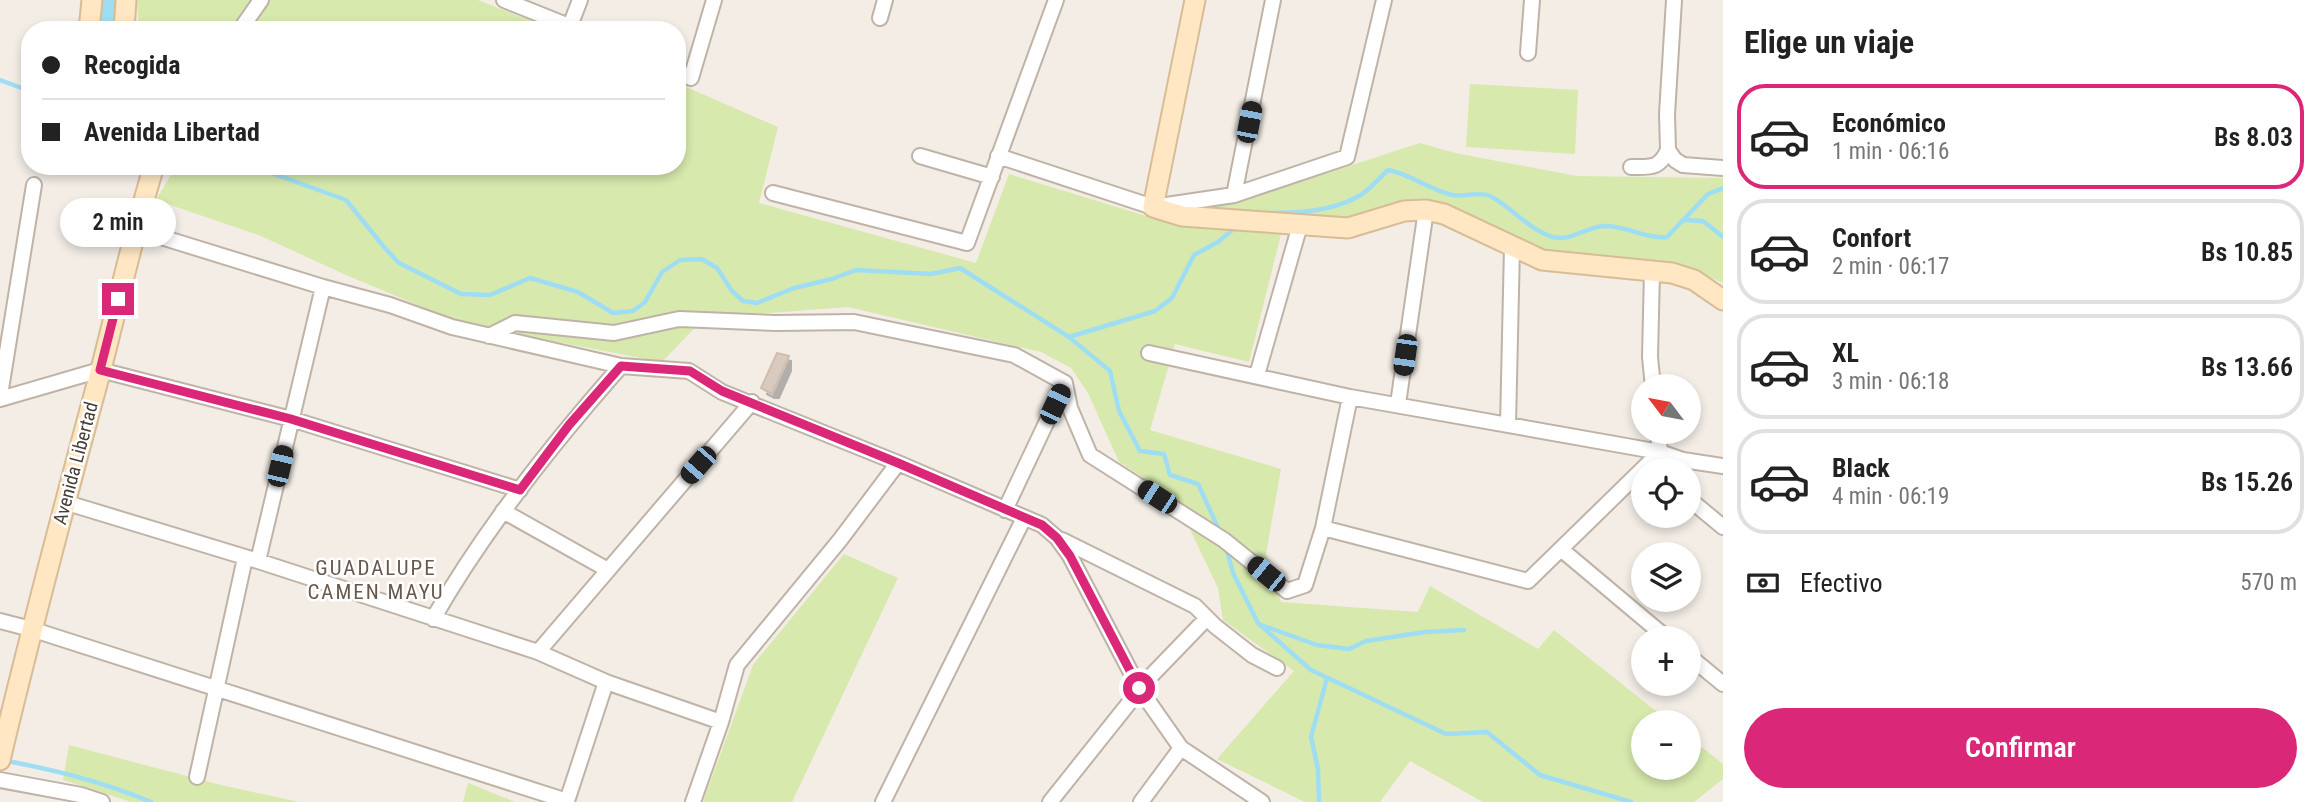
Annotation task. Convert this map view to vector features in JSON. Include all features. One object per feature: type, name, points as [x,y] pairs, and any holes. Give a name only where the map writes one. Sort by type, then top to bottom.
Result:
[{"type":"street","points":[[90,21],[92,0]]},
{"type":"street","points":[[125,21],[126,0]]},
{"type":"street","points":[[246,21],[261,0]]},
{"type":"street","points":[[504,0],[556,21]]},
{"type":"street","points":[[576,21],[580,0]]},
{"type":"street","points":[[686,76],[691,78],[714,0]]},
{"type":"street","points":[[880,18],[886,0]]},
{"type":"street","points":[[774,193],[967,243],[1056,0]]},
{"type":"street","points":[[1153,207],[1195,0]]},
{"type":"street","points":[[1234,194],[1272,0]]},
{"type":"street","points":[[1153,207],[1234,194],[1347,157],[1384,0]]},
{"type":"street","points":[[1528,53],[1532,0]]},
{"type":"street","points":[[1631,167],[1653,167],[1663,161],[1668,150],[1667,114],[1674,0]]},
{"type":"street","points":[[1668,150],[1675,160],[1684,165],[1723,168]]},
{"type":"street","points":[[920,156],[992,177]]},
{"type":"street","points":[[998,156],[1182,216],[1348,228],[1404,211],[1426,210],[1444,214],[1542,260],[1672,273],[1694,280],[1723,300]]},
{"type":"street","name":"Avenida Libertad","points":[[0,760],[64,502],[135,229],[152,175]]},
{"type":"street","points":[[34,185],[0,397],[100,370],[291,419],[520,490]]},
{"type":"street","points":[[1398,404],[1426,210]]},
{"type":"street","points":[[1257,375],[1300,225]]},
{"type":"street","points":[[135,229],[390,305],[452,327],[621,366],[690,371],[722,391],[1042,525],[1057,538],[1070,556],[1140,689],[1181,748],[1262,802]]},
{"type":"street","points":[[1508,425],[1512,247]]},
{"type":"street","points":[[1652,271],[1652,374]]},
{"type":"street","points":[[197,777],[216,689],[291,419],[323,287]]},
{"type":"street","points":[[489,336],[515,323],[614,333],[679,319],[775,323],[854,321],[1014,355],[1065,383],[1070,408],[1090,454],[1224,540],[1287,591],[1305,585],[1323,528],[1350,397]]},
{"type":"street","points":[[1149,353],[1350,397],[1660,452],[1683,460],[1723,466]]},
{"type":"street","points":[[433,619],[455,579],[503,511],[569,425],[621,366]]},
{"type":"street","points":[[1005,510],[1065,383]]},
{"type":"street","points":[[538,652],[752,402]]},
{"type":"street","points":[[1659,444],[1662,458]]},
{"type":"street","points":[[1323,528],[1528,581],[1660,452]]},
{"type":"street","points":[[693,802],[721,722],[737,665],[840,540],[898,463]]},
{"type":"street","points":[[64,502],[538,652],[606,682],[721,722]]},
{"type":"street","points":[[1701,509],[1723,527]]},
{"type":"street","points":[[503,511],[608,570]]},
{"type":"street","points":[[883,802],[1024,518]]},
{"type":"street","points":[[1057,538],[1195,606],[1252,655],[1277,668]]},
{"type":"street","points":[[1562,550],[1653,626]]},
{"type":"street","points":[[1050,802],[1140,689],[1208,618]]},
{"type":"street","points":[[0,621],[567,801],[606,682]]},
{"type":"street","points":[[1701,666],[1723,684]]},
{"type":"street","points":[[1141,802],[1181,748]]},
{"type":"street","points":[[0,780],[82,795],[102,802]]},
{"type":"green space","points":[[137,0],[478,0],[532,21],[138,21]]},
{"type":"green space","points":[[1470,84],[1578,90],[1575,154],[1466,147]]},
{"type":"green space","points":[[686,87],[778,127],[759,203],[976,263],[1009,174],[1179,226],[1281,234],[1249,362],[1175,344],[1150,430],[1281,469],[1266,554],[1281,602],[1418,612],[1430,586],[1538,649],[1554,630],[1631,691],[1631,696],[1637,696],[1655,710],[1631,710],[1631,780],[1701,780],[1701,747],[1723,764],[1723,779],[1694,802],[1483,802],[1410,761],[1380,802],[1305,802],[1217,759],[1294,671],[1223,620],[1218,588],[1175,498],[1119,462],[1088,393],[1071,368],[1041,352],[848,307],[754,314],[709,313],[662,362],[451,319],[261,236],[156,200],[171,175],[686,175]]},
{"type":"green space","points":[[1420,143],[1455,153],[1577,176],[1723,178],[1723,283],[1688,267],[1551,253],[1441,203],[1403,201],[1343,219],[1200,209],[1235,203]]},
{"type":"green space","points":[[844,554],[898,578],[792,802],[703,802],[753,665]]},
{"type":"green space","points":[[69,745],[221,785],[299,802],[131,802],[63,780]]},
{"type":"green space","points":[[468,783],[515,802],[463,802]]},
{"type":"building","points":[[777,353],[789,356],[772,394],[761,388]]},
{"type":"waterway","points":[[109,21],[110,0]]},
{"type":"waterway","points":[[0,80],[21,88]]},
{"type":"waterway","points":[[1266,213],[1302,212],[1337,205],[1363,193],[1388,170],[1453,195],[1490,196],[1537,230],[1553,237],[1566,238],[1604,226],[1667,237],[1708,194],[1723,188]]},
{"type":"waterway","points":[[277,175],[346,200],[399,263],[461,294],[490,295],[530,278],[578,292],[613,313],[633,311],[645,302],[662,272],[680,260],[702,259],[717,268],[732,291],[743,301],[757,303],[794,288],[856,270],[931,274],[960,268],[1069,337],[1110,371],[1119,411],[1140,451],[1164,454],[1170,475],[1198,484],[1220,532]]},
{"type":"waterway","points":[[1684,220],[1703,221],[1723,237]]},
{"type":"waterway","points":[[1069,337],[1155,311],[1172,298],[1194,255],[1218,242],[1237,226]]},
{"type":"waterway","points":[[1226,547],[1233,573],[1258,623],[1311,670],[1446,734],[1487,732],[1540,775],[1631,802]]},
{"type":"waterway","points":[[1261,625],[1317,645],[1349,649],[1366,641],[1425,632],[1464,630]]},
{"type":"waterway","points":[[1319,802],[1318,769],[1311,737],[1327,678]]},
{"type":"waterway","points":[[12,762],[83,778],[151,802]]},
{"type":"district","name":"GUADALUPE CAMEN MAYU","points":[[376,580]]},
{"type":"route","points":[[118,299],[100,370],[291,419],[520,490],[569,425],[621,366],[690,371],[722,391],[1042,525],[1057,538],[1070,556],[1139,688]]}]
